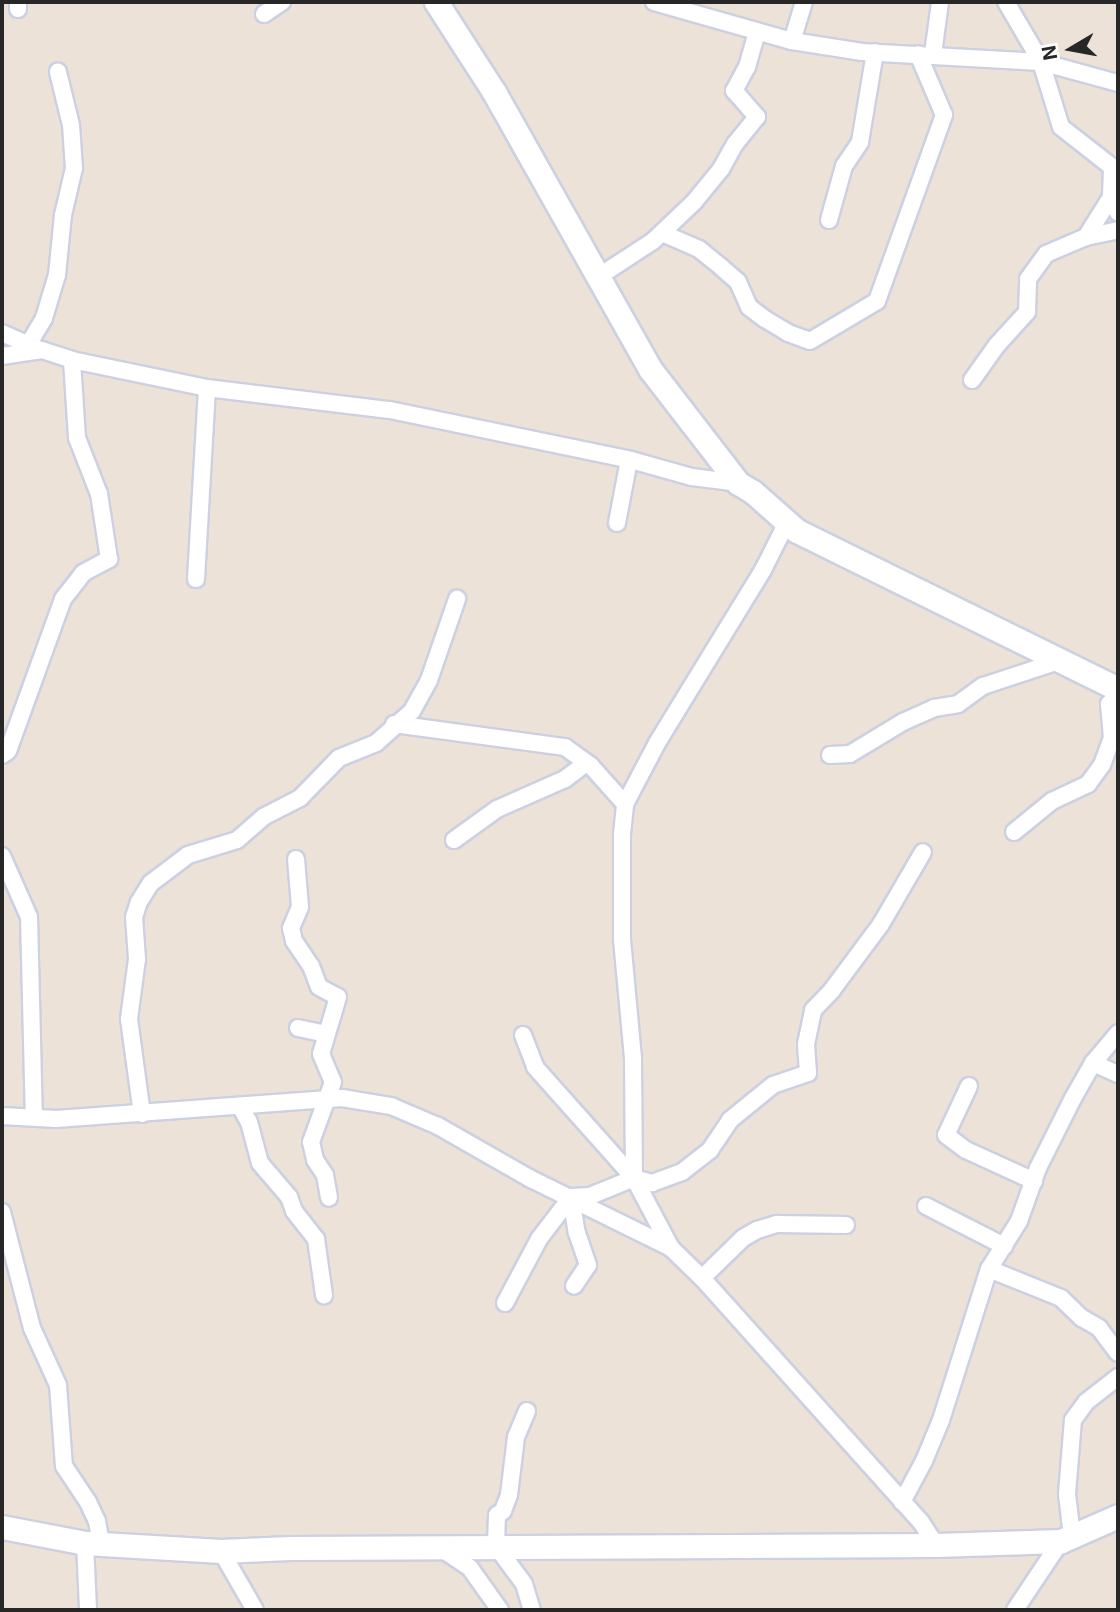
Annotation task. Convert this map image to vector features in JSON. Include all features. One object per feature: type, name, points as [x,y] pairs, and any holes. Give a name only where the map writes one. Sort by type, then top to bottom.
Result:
[{"type":"street","points":[[264,14],[282,2]]},
{"type":"street","points":[[436,2],[494,92],[650,369],[738,483],[797,531],[1118,690]]},
{"type":"street","points":[[657,2],[793,41],[875,52],[1041,62],[1118,83]]},
{"type":"street","points":[[793,41],[804,2]]},
{"type":"street","points":[[662,233],[699,249],[721,267],[738,282],[749,307],[765,320],[810,341],[877,301],[944,115],[925,54],[940,2]]},
{"type":"street","points":[[1006,2],[1041,62],[1060,127],[1112,167],[1111,197],[1118,213]]},
{"type":"street","points":[[598,276],[662,233],[721,169],[735,144],[757,117],[734,91],[747,67],[757,31]]},
{"type":"street","points":[[829,220],[844,166],[860,142],[875,52]]},
{"type":"street","points":[[35,348],[57,275],[63,215],[74,169],[71,125],[58,72]]},
{"type":"street","points":[[1086,237],[1111,197]]},
{"type":"street","points":[[972,380],[997,345],[1027,312],[1028,279],[1046,254],[1086,237],[1118,230]]},
{"type":"street","points":[[2,333],[35,348],[72,360],[207,388],[390,410],[629,460],[692,477],[738,483]]},
{"type":"street","points":[[2,356],[35,348]]},
{"type":"street","points":[[2,755],[8,751],[63,599],[83,573],[109,559],[99,494],[77,438],[72,360]]},
{"type":"street","points":[[196,579],[207,388]]},
{"type":"street","points":[[617,523],[629,460]]},
{"type":"street","points":[[634,1178],[633,1058],[622,940],[622,834],[625,804],[657,743],[763,570],[787,522]]},
{"type":"street","points":[[142,1114],[130,1019],[137,959],[134,917],[139,902],[151,883],[188,855],[237,840],[262,817],[300,798],[339,758],[376,743],[394,724],[412,711],[429,680],[457,599]]},
{"type":"street","points":[[830,755],[850,754],[902,722],[934,708],[958,704],[983,686],[1059,661]]},
{"type":"street","points":[[1014,832],[1052,801],[1088,784],[1102,765],[1112,738],[1110,704],[1118,695]]},
{"type":"street","points":[[394,724],[565,747],[586,763],[625,804]]},
{"type":"street","points":[[454,840],[497,810],[565,779],[586,763]]},
{"type":"street","points":[[505,1303],[539,1239],[572,1197],[590,1196],[634,1178],[652,1183],[682,1172],[710,1150],[730,1120],[774,1085],[808,1073],[806,1045],[813,1010],[832,990],[881,924],[923,852]]},
{"type":"street","points":[[2,856],[30,917],[34,1117]]},
{"type":"street","points":[[296,859],[300,907],[291,928],[294,941],[311,966],[319,987],[338,997],[321,1054],[333,1082],[311,1142],[315,1160],[325,1175],[329,1198]]},
{"type":"street","points":[[298,1028],[326,1034]]},
{"type":"street","points":[[902,1502],[925,1461],[941,1420],[989,1269],[1019,1222],[1034,1181],[1093,1063],[1118,1033]]},
{"type":"street","points":[[523,1035],[535,1067],[634,1178],[671,1248]]},
{"type":"street","points":[[1093,1063],[1118,1074]]},
{"type":"street","points":[[969,1086],[946,1135],[966,1150],[1034,1181]]},
{"type":"street","points":[[2,1116],[57,1119],[342,1098],[391,1106],[438,1126],[528,1178],[572,1197],[671,1248],[702,1278],[902,1502],[936,1545]]},
{"type":"street","points":[[240,1105],[249,1122],[260,1163],[289,1197],[294,1211],[316,1239],[324,1295]]},
{"type":"street","points":[[572,1197],[577,1233],[589,1265],[574,1286]]},
{"type":"street","points":[[926,1206],[1004,1246]]},
{"type":"street","points":[[2,1212],[32,1328],[58,1385],[64,1466],[97,1521],[88,1610]]},
{"type":"street","points":[[702,1278],[743,1238],[757,1230],[777,1224],[846,1226]]},
{"type":"street","points":[[989,1269],[1061,1298],[1082,1318],[1099,1328],[1118,1353]]},
{"type":"street","points":[[1015,1610],[1066,1538],[1073,1420],[1086,1402],[1118,1377]]},
{"type":"street","points":[[527,1411],[516,1437],[509,1495],[503,1511],[497,1515],[496,1546],[524,1584],[532,1610]]},
{"type":"street","points":[[2,1528],[93,1543],[221,1551],[496,1546],[936,1545],[1066,1538],[1116,1522]]},
{"type":"street","points":[[439,1547],[470,1568],[500,1610]]},
{"type":"street","points":[[221,1551],[255,1610]]}]
